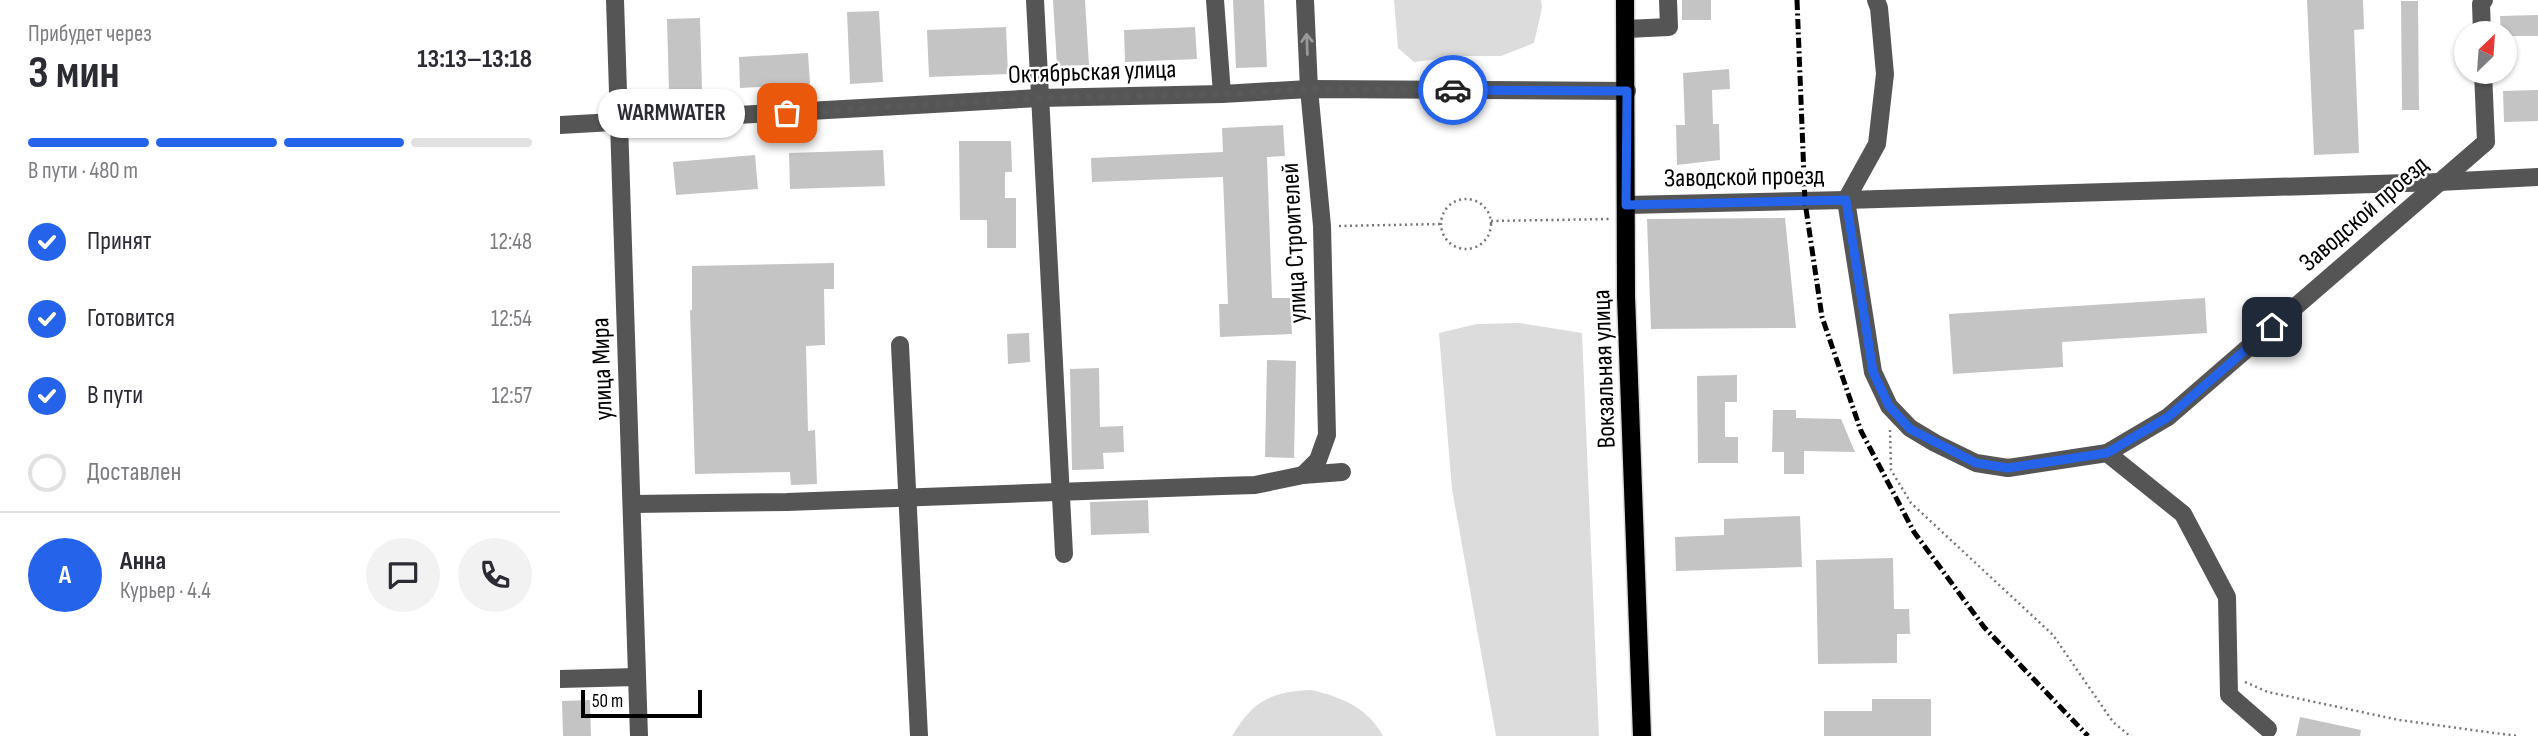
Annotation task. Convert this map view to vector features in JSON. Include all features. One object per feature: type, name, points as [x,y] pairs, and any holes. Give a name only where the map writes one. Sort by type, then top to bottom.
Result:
[{"type":"main road","name":"Вокзальная улица","points":[[1625,0],[1627,310],[1642,736]]},
{"type":"street","name":"улица Мира","points":[[615,0],[639,736]]},
{"type":"street","points":[[1035,0],[1064,554]]},
{"type":"street","points":[[1216,0],[1222,94]]},
{"type":"street","name":"улица Строителей","points":[[1303,475],[1318,460],[1327,435],[1322,226],[1309,89],[1305,0]]},
{"type":"street","points":[[1626,29],[1669,27],[1668,0]]},
{"type":"street","points":[[1846,200],[1877,144],[1885,74],[1880,8],[1876,0]]},
{"type":"street","points":[[2482,21],[2484,0]]},
{"type":"street","name":"Заводской проезд","points":[[1626,212],[1846,200],[1873,372],[1889,406],[1910,429],[1976,463],[2008,468],[2107,453],[2168,417],[2486,142],[2484,84]]},
{"type":"street","name":"Октябрьская улица","points":[[560,125],[1039,98],[1309,89],[1627,91]]},
{"type":"street","points":[[1846,200],[2538,177]]},
{"type":"street","points":[[901,345],[919,736]]},
{"type":"street","points":[[632,504],[907,498],[1255,485],[1303,475],[1335,473],[1327,435]]},
{"type":"street","points":[[2107,453],[2183,514],[2227,597],[2229,695],[2268,729]]},
{"type":"street","points":[[560,679],[637,677]]},
{"type":"path","points":[[1460,200],[1476,202],[1483,206],[1491,221],[1488,237],[1476,247],[1468,249],[1460,248],[1446,240],[1441,224],[1446,209],[1460,200]]},
{"type":"path","points":[[1491,221],[1626,212]]},
{"type":"path","points":[[1322,226],[1441,224]]},
{"type":"path","points":[[1889,406],[1891,470],[1911,503],[2053,635],[2113,722],[2130,736]]},
{"type":"path","points":[[2229,676],[2268,692],[2399,720],[2517,736]]},
{"type":"shaded area","points":[[1394,0],[1541,0],[1542,8],[1534,43],[1501,56],[1463,56],[1414,62],[1398,48]]},
{"type":"shaded area","points":[[1520,323],[1582,333],[1599,736],[1496,736],[1452,489],[1439,333],[1477,324]]},
{"type":"shaded area","points":[[1311,690],[1352,705],[1377,726],[1383,736],[1232,736],[1247,714],[1264,701],[1284,693]]},
{"type":"building","points":[[1053,0],[1085,0],[1089,65],[1057,66]]},
{"type":"building","points":[[1233,0],[1264,0],[1267,67],[1236,68]]},
{"type":"building","points":[[1682,0],[1711,0],[1711,20],[1682,20]]},
{"type":"building","points":[[2307,0],[2363,0],[2364,29],[2354,30],[2359,153],[2314,155]]},
{"type":"building","points":[[2401,1],[2418,1],[2419,110],[2402,110]]},
{"type":"building","points":[[879,11],[883,82],[850,84],[847,12]]},
{"type":"building","points":[[2538,15],[2538,36],[2517,36],[2517,21],[2500,21],[2500,16]]},
{"type":"building","points":[[700,18],[702,90],[669,91],[667,19]]},
{"type":"building","points":[[1006,27],[1008,74],[929,77],[927,30]]},
{"type":"building","points":[[1195,27],[1197,59],[1125,62],[1124,30]]},
{"type":"building","points":[[808,53],[810,84],[740,88],[739,57]]},
{"type":"building","points":[[1729,69],[1730,89],[1712,90],[1713,124],[1719,124],[1720,160],[1677,165],[1676,125],[1685,125],[1683,73]]},
{"type":"building","points":[[2538,90],[2538,121],[2504,122],[2503,91]]},
{"type":"building","points":[[1283,125],[1285,156],[1267,157],[1272,298],[1290,298],[1292,334],[1220,337],[1219,304],[1228,304],[1223,177],[1092,182],[1091,158],[1223,152],[1222,128]]},
{"type":"building","points":[[959,141],[1011,141],[1012,172],[1005,172],[1005,198],[1016,198],[1016,248],[987,248],[987,220],[960,220]]},
{"type":"building","points":[[883,150],[885,186],[790,189],[789,153]]},
{"type":"building","points":[[755,155],[758,189],[676,195],[673,162]]},
{"type":"building","points":[[1785,218],[1796,328],[1651,329],[1647,219]]},
{"type":"building","points":[[834,263],[834,289],[824,289],[825,345],[806,346],[808,431],[815,430],[817,484],[791,485],[790,472],[695,474],[690,310],[692,266]]},
{"type":"building","points":[[2205,298],[2207,333],[2062,342],[2063,367],[1953,374],[1949,314]]},
{"type":"building","points":[[1029,333],[1030,362],[1008,364],[1007,334]]},
{"type":"building","points":[[1267,360],[1296,361],[1294,458],[1265,457]]},
{"type":"building","points":[[1099,368],[1100,427],[1123,426],[1124,452],[1103,453],[1104,469],[1072,470],[1070,369]]},
{"type":"building","points":[[1737,375],[1737,402],[1725,402],[1725,437],[1738,437],[1738,463],[1698,463],[1697,376]]},
{"type":"building","points":[[1773,410],[1796,410],[1796,418],[1841,419],[1855,452],[1804,451],[1804,474],[1784,474],[1784,452],[1772,452]]},
{"type":"building","points":[[1148,500],[1149,533],[1091,535],[1090,502]]},
{"type":"building","points":[[1800,516],[1802,567],[1676,571],[1675,537],[1724,535],[1724,519]]},
{"type":"building","points":[[1893,558],[1894,609],[1909,609],[1910,634],[1897,634],[1897,663],[1818,664],[1816,560]]},
{"type":"building","points":[[1872,699],[1931,699],[1931,736],[1824,736],[1824,711],[1872,711]]},
{"type":"building","points":[[590,700],[591,736],[563,736],[562,701]]},
{"type":"building","points":[[2300,717],[2361,730],[2360,736],[2296,736]]},
{"type":"railway","points":[[1797,0],[1805,202],[1822,317],[1861,431],[1914,532],[1984,627],[2088,736]]},
{"type":"way so far","points":[[787,113],[1039,98],[1309,89],[1453,90]]},
{"type":"place","name":"WARMWATER","points":[[787,113]]},
{"type":"route","points":[[1453,90],[1627,91],[1626,205],[1846,200],[1873,372],[1889,406],[1910,429],[1976,463],[2008,468],[2107,453],[2168,417],[2272,327]]}]
